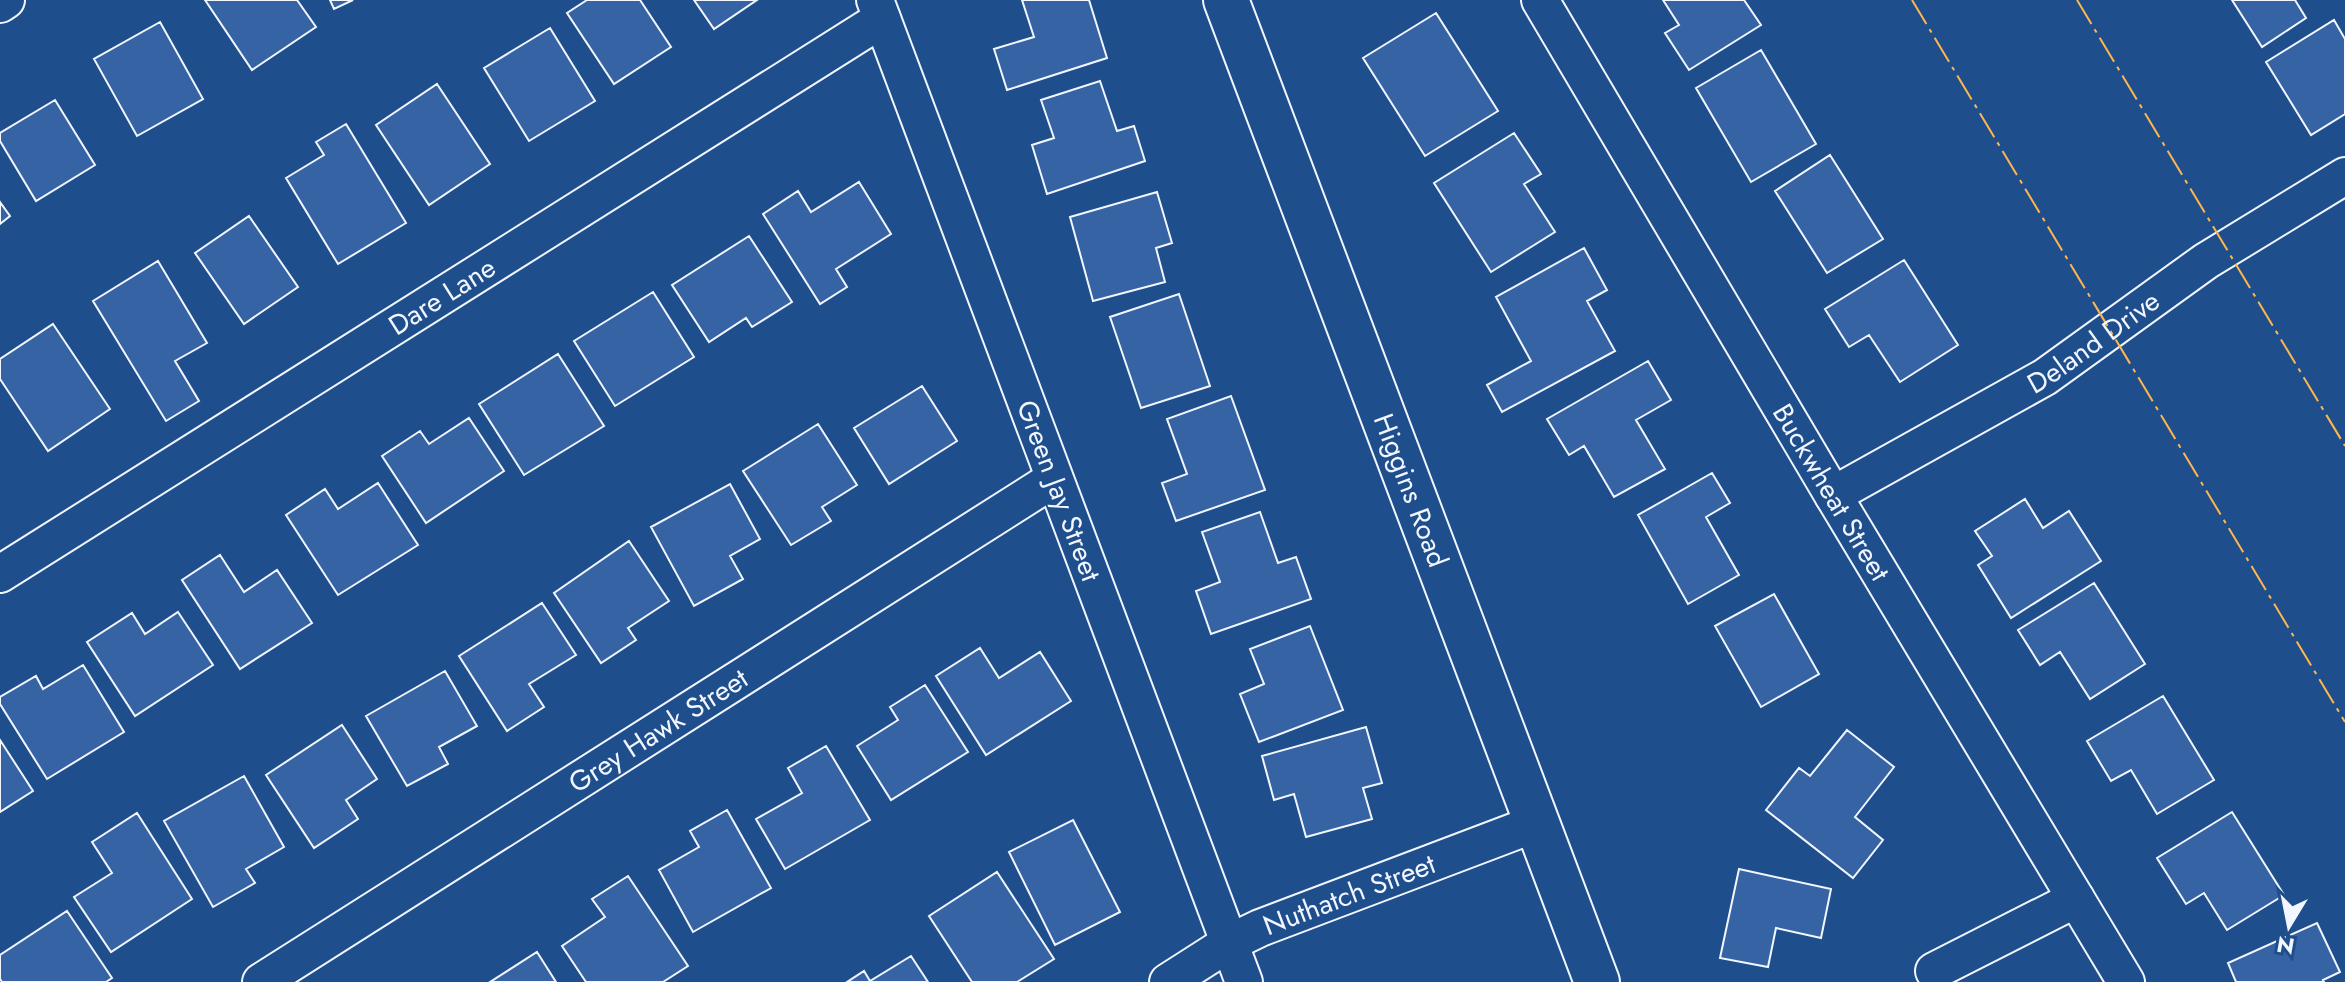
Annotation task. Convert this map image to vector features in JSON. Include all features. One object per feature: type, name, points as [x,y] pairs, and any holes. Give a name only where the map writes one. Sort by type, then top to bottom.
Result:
[{"type":"street","points":[[0,4],[6,0]]},
{"type":"street","name":"Buckwheat Street","points":[[1540,0],[2126,982]]},
{"type":"street","name":"Higgins Road","points":[[1236,2],[1597,982]]},
{"type":"street","name":"Green Jay Street","points":[[878,9],[1244,982]]},
{"type":"street","name":"Dare Lane","points":[[0,574],[878,9]]},
{"type":"street","name":"Deland Drive","points":[[1833,495],[2045,377],[2206,261],[2345,176]]},
{"type":"street","name":"Grey Hawk Street","points":[[261,982],[1054,479]]},
{"type":"street","name":"Nuthatch Street","points":[[1168,982],[1229,943],[1260,928],[1537,823]]},
{"type":"street","points":[[1934,971],[2076,899]]},
{"type":"building","points":[[205,0],[297,0],[316,27],[252,70]]},
{"type":"building","points":[[330,0],[353,0],[334,9]]},
{"type":"building","points":[[587,0],[640,0],[671,47],[614,84],[567,13]]},
{"type":"building","points":[[694,0],[757,0],[714,29]]},
{"type":"building","points":[[1022,0],[1089,0],[1107,58],[1007,90],[994,49],[1034,37]]},
{"type":"building","points":[[1663,0],[1744,0],[1761,25],[1689,70],[1665,33],[1679,25]]},
{"type":"building","points":[[2232,0],[2295,0],[2306,18],[2262,47]]},
{"type":"building","points":[[1436,13],[1498,111],[1425,156],[1363,58]]},
{"type":"building","points":[[2334,20],[2345,39],[2345,114],[2311,135],[2266,62]]},
{"type":"building","points":[[160,22],[203,99],[137,136],[94,59]]},
{"type":"building","points":[[550,28],[595,101],[529,141],[484,68]]},
{"type":"building","points":[[1761,50],[1816,144],[1751,182],[1696,88]]},
{"type":"building","points":[[1100,81],[1117,131],[1134,126],[1145,161],[1047,194],[1032,145],[1054,138],[1041,100]]},
{"type":"building","points":[[437,84],[490,164],[429,205],[376,125]]},
{"type":"building","points":[[55,100],[95,165],[36,201],[0,141],[0,133]]},
{"type":"building","points":[[346,124],[406,223],[338,264],[286,178],[324,155],[316,142]]},
{"type":"building","points":[[1514,133],[1541,174],[1524,184],[1555,232],[1491,272],[1434,183]]},
{"type":"building","points":[[1830,155],[1883,239],[1827,273],[1775,191]]},
{"type":"building","points":[[859,182],[891,234],[836,269],[847,287],[820,304],[763,214],[798,191],[811,212]]},
{"type":"building","points":[[1157,192],[1172,243],[1156,248],[1165,282],[1093,301],[1070,217]]},
{"type":"building","points":[[0,202],[10,216],[0,224]]},
{"type":"building","points":[[249,216],[298,287],[244,324],[195,253]]},
{"type":"building","points":[[749,236],[792,302],[752,327],[746,318],[709,342],[672,285]]},
{"type":"building","points":[[1584,248],[1607,290],[1587,301],[1615,351],[1502,412],[1487,385],[1531,361],[1496,297]]},
{"type":"building","points":[[1904,260],[1958,345],[1900,382],[1869,335],[1849,347],[1825,309]]},
{"type":"building","points":[[158,261],[207,343],[175,361],[199,401],[166,421],[93,301]]},
{"type":"building","points":[[653,292],[694,357],[615,406],[574,341]]},
{"type":"building","points":[[1179,294],[1210,386],[1141,408],[1110,317]]},
{"type":"building","points":[[53,324],[110,409],[48,451],[0,379],[0,359]]},
{"type":"building","points":[[558,354],[604,426],[524,475],[479,404]]},
{"type":"building","points":[[1648,361],[1671,400],[1636,420],[1665,469],[1614,497],[1584,446],[1569,455],[1547,419]]},
{"type":"building","points":[[922,386],[957,441],[889,484],[854,428]]},
{"type":"building","points":[[1231,396],[1265,490],[1176,521],[1162,483],[1187,474],[1167,419]]},
{"type":"building","points":[[469,418],[504,471],[426,523],[382,456],[420,431],[429,444]]},
{"type":"building","points":[[818,424],[857,485],[822,507],[831,521],[791,545],[743,471]]},
{"type":"building","points":[[1712,473],[1730,503],[1706,517],[1739,575],[1688,604],[1638,515]]},
{"type":"building","points":[[378,483],[418,545],[338,595],[286,515],[325,489],[338,509]]},
{"type":"building","points":[[730,484],[760,539],[730,556],[743,579],[694,606],[651,527]]},
{"type":"building","points":[[2025,499],[2043,528],[2069,511],[2101,561],[2011,618],[1978,565],[1992,556],[1975,531]]},
{"type":"building","points":[[1260,512],[1278,563],[1296,557],[1311,599],[1211,634],[1196,591],[1220,582],[1202,532]]},
{"type":"building","points":[[629,541],[669,601],[628,628],[636,640],[601,663],[554,593]]},
{"type":"building","points":[[220,555],[244,592],[277,570],[312,623],[240,669],[182,580]]},
{"type":"building","points":[[2094,583],[2145,664],[2090,699],[2060,652],[2040,665],[2018,630]]},
{"type":"building","points":[[1774,594],[1819,674],[1761,707],[1715,626]]},
{"type":"building","points":[[542,603],[576,655],[529,684],[544,707],[507,731],[459,656]]},
{"type":"building","points":[[178,612],[213,665],[135,716],[87,642],[132,613],[145,634]]},
{"type":"building","points":[[1310,626],[1343,710],[1259,742],[1240,694],[1264,684],[1250,649]]},
{"type":"building","points":[[980,648],[999,678],[1040,652],[1071,701],[986,755],[936,676]]},
{"type":"building","points":[[83,665],[124,732],[47,779],[0,704],[0,697],[36,676],[43,689]]},
{"type":"building","points":[[445,671],[477,726],[439,747],[448,764],[407,786],[366,716]]},
{"type":"building","points":[[925,685],[968,752],[891,800],[857,746],[898,720],[890,707]]},
{"type":"building","points":[[2163,696],[2214,780],[2157,814],[2131,770],[2111,781],[2087,741]]},
{"type":"building","points":[[342,725],[377,779],[346,800],[358,819],[314,848],[266,775]]},
{"type":"building","points":[[1366,727],[1382,783],[1363,788],[1372,819],[1306,837],[1294,794],[1274,800],[1262,756]]},
{"type":"building","points":[[1847,730],[1894,767],[1855,817],[1883,840],[1853,878],[1766,810],[1799,768],[1810,776]]},
{"type":"building","points":[[0,740],[33,791],[0,812]]},
{"type":"building","points":[[826,746],[870,820],[785,869],[756,819],[802,793],[788,768]]},
{"type":"building","points":[[244,776],[284,847],[246,869],[255,883],[213,907],[164,821]]},
{"type":"building","points":[[727,810],[771,888],[693,932],[659,870],[699,847],[690,831]]},
{"type":"building","points":[[2232,812],[2284,895],[2227,930],[2204,893],[2186,904],[2157,858]]},
{"type":"building","points":[[137,813],[192,899],[111,952],[74,897],[112,873],[92,842]]},
{"type":"building","points":[[1073,820],[1120,912],[1055,945],[1009,852]]},
{"type":"building","points":[[1739,869],[1831,889],[1821,938],[1776,928],[1768,967],[1720,958]]},
{"type":"building","points":[[997,872],[1054,959],[1017,982],[972,982],[929,916]]},
{"type":"building","points":[[628,876],[688,966],[663,982],[586,982],[562,946],[605,917],[592,899]]},
{"type":"building","points":[[67,911],[112,978],[106,982],[2,982],[0,955]]},
{"type":"building","points":[[2317,923],[2340,972],[2324,982],[2236,982],[2228,963]]},
{"type":"building","points":[[537,952],[556,982],[490,982]]},
{"type":"building","points":[[911,956],[928,982],[847,982],[864,971],[870,981]]},
{"type":"power","points":[[1912,0],[2345,722]]},
{"type":"power","points":[[2077,0],[2345,446]]}]
